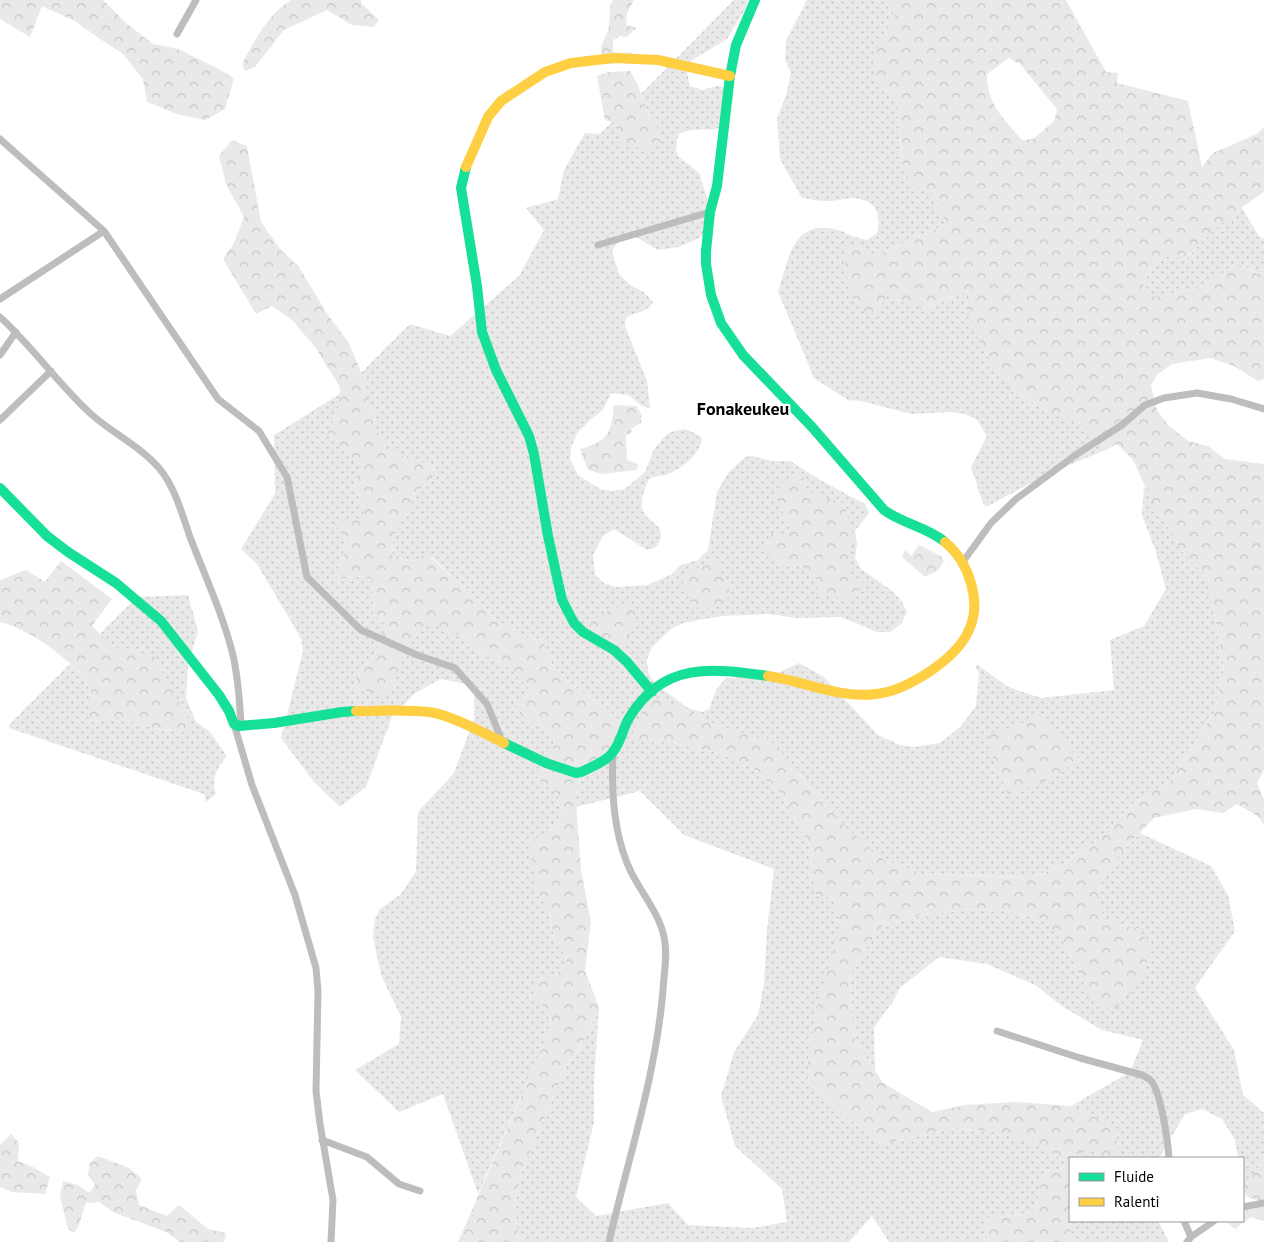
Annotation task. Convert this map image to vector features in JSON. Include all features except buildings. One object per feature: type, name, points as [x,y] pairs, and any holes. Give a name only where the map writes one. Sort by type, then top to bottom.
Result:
[{"type":"street","points":[[177,34],[196,0]]},
{"type":"street","points":[[609,1242],[647,1089],[660,1016],[665,948],[660,925],[631,872],[620,840],[616,821],[612,769],[613,754],[627,720],[640,702],[652,692],[678,676],[703,669],[735,671],[792,680],[847,694],[865,696],[908,686],[935,668],[952,653],[968,635],[974,618],[972,583],[962,562],[946,543],[938,536],[894,517],[884,510],[812,427],[759,373],[728,335],[716,315],[708,279],[706,251],[710,212],[717,186],[730,76],[736,45],[756,0]]},
{"type":"street","points":[[652,692],[627,662],[614,650],[583,632],[574,623],[562,600],[530,436],[496,370],[482,332],[477,286],[461,188],[467,161],[488,117],[501,101],[545,72],[571,63],[612,58],[658,60],[730,76]]},
{"type":"street","points":[[0,139],[104,231],[218,398],[259,431],[287,477],[307,577],[361,630],[417,655],[455,668],[487,704],[503,743]]},
{"type":"street","points":[[598,245],[710,212]]},
{"type":"street","points":[[0,299],[104,231]]},
{"type":"street","points":[[0,317],[92,415],[160,469],[172,490],[210,588],[232,654],[236,672],[238,726],[252,785],[296,895],[316,968],[318,991],[316,1077],[322,1140],[333,1200],[331,1242]]},
{"type":"street","points":[[0,355],[16,332]]},
{"type":"street","points":[[0,420],[51,371]]},
{"type":"street","points":[[962,562],[991,523],[1016,499],[1077,454],[1122,426],[1145,405],[1164,398],[1197,393],[1231,398],[1264,409]]},
{"type":"street","points":[[0,488],[47,536],[116,583],[161,621],[219,695],[238,726]]},
{"type":"street","points":[[238,726],[274,723],[342,712],[396,710],[431,712],[448,716],[546,763],[576,773],[613,754]]},
{"type":"street","points":[[997,1031],[1080,1058],[1142,1075],[1148,1079],[1155,1087],[1165,1126],[1169,1157]]},
{"type":"street","points":[[322,1140],[367,1158],[399,1184],[420,1191]]},
{"type":"street","points":[[1244,1207],[1264,1203]]},
{"type":"street","points":[[1184,1222],[1189,1240],[1213,1222]]},
{"type":"green space","points":[[0,0],[103,0],[126,23],[153,44],[178,49],[234,78],[225,109],[205,120],[177,114],[147,102],[143,79],[123,54],[75,21],[42,6],[30,37],[0,19]]},
{"type":"green space","points":[[291,0],[361,0],[361,3],[379,20],[374,27],[352,25],[327,10],[284,30],[255,67],[245,71],[242,64],[257,37],[275,13]]},
{"type":"green space","points":[[613,0],[634,0],[627,13],[626,25],[637,28],[626,37],[620,36],[613,40],[613,52],[632,52],[633,56],[613,64],[607,64],[602,56],[601,47],[609,28],[610,6]]},
{"type":"green space","points":[[734,0],[748,0],[745,9],[727,39],[692,60],[687,73],[690,86],[702,90],[717,86],[723,87],[733,95],[726,120],[721,126],[716,129],[692,130],[680,133],[677,139],[676,151],[679,157],[699,173],[710,207],[705,233],[699,238],[679,247],[658,250],[629,233],[615,246],[612,252],[619,274],[629,284],[645,293],[653,302],[648,309],[626,318],[625,326],[647,381],[650,408],[642,406],[629,395],[611,393],[603,410],[577,433],[571,448],[570,459],[578,475],[600,489],[612,491],[625,489],[645,472],[654,449],[667,434],[686,429],[702,439],[697,451],[688,462],[671,473],[651,478],[647,484],[642,499],[642,508],[644,514],[660,531],[661,536],[658,545],[647,550],[614,529],[603,536],[593,555],[595,575],[604,583],[616,587],[648,585],[672,574],[681,565],[698,560],[708,550],[717,492],[728,473],[745,457],[752,456],[772,461],[790,461],[865,504],[869,513],[855,531],[857,543],[855,558],[861,569],[891,590],[901,600],[907,612],[901,624],[890,632],[877,632],[841,617],[796,618],[769,614],[722,616],[683,623],[671,629],[652,647],[647,659],[648,672],[654,683],[688,708],[702,712],[709,709],[716,690],[726,678],[767,676],[799,663],[824,677],[878,735],[900,745],[914,747],[940,743],[960,727],[976,706],[979,673],[975,665],[978,665],[1008,687],[1041,698],[1114,690],[1110,640],[1144,626],[1166,589],[1156,552],[1142,515],[1144,486],[1181,550],[1208,579],[1224,669],[1214,713],[1170,781],[1131,805],[1099,839],[1063,864],[1034,877],[922,874],[884,860],[850,831],[813,792],[800,774],[707,721],[658,698],[636,742],[668,742],[719,753],[751,766],[785,797],[812,851],[811,871],[833,899],[841,924],[831,962],[808,1082],[848,1118],[882,1144],[956,1128],[996,1132],[1038,1145],[1061,1159],[1093,1150],[1096,1157],[1069,1157],[1069,1166],[1043,1173],[1037,1203],[1033,1212],[985,1219],[988,1242],[889,1242],[872,1216],[849,1242],[520,1242],[514,1210],[521,1173],[566,1067],[583,1043],[599,1008],[594,1083],[594,1122],[576,1197],[596,1216],[668,1203],[688,1225],[752,1228],[787,1222],[782,1189],[735,1146],[721,1096],[734,1052],[758,1015],[764,983],[767,930],[774,869],[684,835],[640,791],[576,807],[576,794],[580,780],[606,766],[607,710],[571,684],[552,664],[543,641],[515,632],[494,618],[470,591],[455,580],[432,557],[415,561],[392,557],[393,540],[400,521],[409,514],[414,493],[432,481],[434,466],[409,459],[386,449],[375,427],[374,414],[361,373],[410,324],[450,336],[519,276],[544,230],[526,208],[558,199],[564,170],[585,133],[600,134],[612,122],[620,124],[619,139],[658,129],[649,117],[641,94]]},
{"type":"green space","points":[[807,0],[887,0],[895,15],[872,58],[879,88],[893,95],[897,101],[903,169],[931,189],[935,203],[948,225],[914,237],[878,255],[869,253],[849,288],[856,302],[864,311],[887,296],[925,309],[967,291],[1011,391],[1046,410],[1083,423],[1108,449],[1052,472],[986,507],[982,501],[971,467],[987,436],[977,420],[965,414],[952,412],[911,414],[861,401],[848,400],[814,378],[778,292],[790,255],[795,244],[811,230],[823,228],[838,230],[867,240],[877,233],[878,219],[872,204],[861,199],[850,198],[835,201],[819,201],[802,198],[780,159],[777,119],[786,95],[791,73],[785,60],[786,41]]},
{"type":"green space","points":[[887,0],[1066,0],[1106,72],[1118,73],[1117,83],[1188,101],[1202,167],[1213,153],[1257,134],[1264,127],[1264,192],[1223,223],[1185,259],[1163,256],[1149,272],[1143,286],[1156,298],[1204,286],[1237,263],[1258,274],[1264,271],[1264,379],[1258,381],[1234,366],[1211,358],[1172,364],[1158,374],[1151,385],[1157,410],[1169,426],[1188,441],[1208,446],[1225,459],[1264,464],[1264,770],[1257,783],[1264,799],[1264,826],[1259,817],[1237,804],[1223,813],[1196,809],[1154,818],[1122,851],[1104,876],[1096,903],[1107,921],[1139,929],[1151,947],[1144,973],[1132,991],[1114,1011],[1095,1001],[1063,941],[1042,919],[993,908],[924,914],[882,926],[865,949],[850,979],[854,1038],[883,1083],[932,1112],[966,1105],[1016,1102],[1071,1106],[1100,1119],[1116,1133],[1119,1157],[1096,1157],[1093,1150],[1061,1159],[1038,1145],[996,1132],[956,1128],[882,1144],[848,1118],[808,1082],[808,1058],[818,1004],[841,924],[833,899],[816,894],[811,871],[812,850],[785,797],[751,766],[719,753],[668,742],[636,742],[632,730],[649,702],[658,698],[707,721],[776,744],[813,792],[850,831],[884,860],[922,874],[1035,877],[1063,864],[1099,839],[1131,805],[1170,781],[1214,713],[1224,669],[1208,579],[1181,550],[1152,501],[1133,460],[1117,444],[1108,449],[1083,424],[1046,410],[1011,391],[984,352],[966,309],[971,300],[967,291],[924,309],[887,296],[876,313],[868,313],[858,306],[850,291],[844,248],[857,242],[869,253],[879,255],[914,237],[948,225],[935,203],[931,189],[914,188],[903,169],[897,101],[893,95],[879,88],[871,58],[895,15]],"holes":[[[1009,58],[1020,64],[1057,109],[1054,121],[1033,139],[1022,140],[997,110],[987,84],[987,74]]]},
{"type":"green space","points":[[630,71],[638,85],[649,117],[658,128],[661,143],[653,149],[623,146],[619,139],[619,124],[605,120],[597,76],[609,72]]},
{"type":"green space","points":[[232,140],[247,146],[261,222],[280,249],[299,267],[328,315],[349,343],[366,385],[374,414],[375,427],[386,449],[409,459],[434,466],[432,481],[414,493],[409,514],[400,521],[393,540],[392,557],[415,561],[426,553],[470,591],[494,618],[515,632],[543,641],[552,664],[571,684],[607,710],[626,730],[618,753],[606,766],[580,780],[576,794],[581,869],[591,923],[585,970],[599,1008],[583,1043],[566,1067],[521,1173],[514,1210],[520,1242],[458,1242],[539,1056],[551,1022],[546,1010],[533,992],[536,978],[554,977],[566,963],[565,955],[554,940],[550,912],[538,893],[528,844],[548,831],[562,816],[557,793],[537,779],[552,755],[554,737],[543,726],[524,720],[517,708],[531,691],[511,669],[477,651],[463,636],[444,630],[427,620],[404,653],[394,685],[383,694],[351,688],[375,654],[386,625],[374,615],[372,579],[363,576],[337,579],[338,569],[343,559],[345,537],[333,522],[363,519],[364,509],[353,480],[361,469],[353,458],[327,432],[338,415],[340,387],[315,347],[292,320],[272,306],[256,314],[223,259],[234,243],[244,217],[226,184],[219,156]]},
{"type":"green space","points":[[1241,207],[1259,236],[1264,239],[1264,271],[1259,274],[1237,263],[1204,286],[1156,298],[1143,286],[1149,272],[1163,256],[1186,259],[1211,232]]},
{"type":"green space","points":[[340,394],[338,415],[327,432],[353,458],[361,469],[353,480],[364,509],[363,519],[345,537],[343,559],[338,569],[337,579],[363,576],[372,579],[374,615],[387,625],[375,654],[351,688],[404,653],[426,619],[444,630],[463,636],[477,651],[511,669],[531,691],[517,708],[524,720],[543,726],[554,737],[552,755],[537,779],[557,793],[562,816],[548,831],[538,893],[550,912],[554,940],[565,955],[566,963],[554,977],[533,992],[546,1010],[551,1022],[539,1056],[478,1194],[443,1094],[399,1112],[355,1070],[399,1044],[401,1017],[381,975],[373,937],[375,919],[380,909],[401,894],[416,871],[418,812],[454,773],[474,719],[474,685],[440,679],[414,694],[392,717],[366,787],[340,807],[314,782],[281,738],[303,651],[301,638],[257,564],[241,549],[275,494],[274,435]]},
{"type":"green space","points":[[614,405],[636,406],[642,415],[641,423],[632,428],[631,433],[626,435],[627,460],[638,464],[637,470],[603,474],[588,470],[580,449],[597,443],[607,434],[612,423]]},
{"type":"green space","points":[[802,473],[807,490],[825,498],[844,503],[855,542],[847,563],[853,578],[864,582],[855,599],[819,594],[815,575],[801,566],[784,567],[765,549],[771,534],[783,535],[791,532],[775,495],[782,482]]},
{"type":"green space","points":[[919,545],[941,556],[944,561],[937,571],[925,577],[902,557],[905,550],[911,556]]},
{"type":"green space","points":[[711,553],[732,595],[703,610],[692,606],[681,578],[689,566],[699,568],[706,565]]},
{"type":"green space","points":[[61,561],[112,599],[92,626],[114,647],[153,655],[189,720],[188,732],[163,730],[140,725],[118,717],[90,722],[88,713],[94,695],[79,672],[42,642],[11,625],[0,622],[0,580],[26,570],[45,582]]},
{"type":"green space","points":[[188,595],[198,631],[188,665],[186,698],[196,722],[209,731],[227,756],[216,774],[214,783],[216,794],[206,802],[204,794],[9,728],[9,725],[70,664],[80,673],[94,695],[88,713],[90,722],[118,717],[140,725],[163,730],[188,731],[153,656],[114,647],[100,634],[137,597]]},
{"type":"green space","points":[[626,605],[635,606],[635,617],[631,632],[623,645],[598,641],[587,628],[604,613]]},
{"type":"green space","points":[[1038,713],[1079,759],[1054,778],[1008,795],[992,755],[988,734],[1018,726]]},
{"type":"green space","points":[[1140,833],[1211,866],[1228,895],[1235,931],[1195,988],[1234,1050],[1243,1095],[1264,1113],[1264,1160],[1244,1186],[1244,1157],[1238,1157],[1235,1140],[1222,1119],[1202,1109],[1185,1114],[1160,1157],[1119,1157],[1116,1133],[1100,1119],[1071,1106],[1130,1072],[1143,1040],[1102,1030],[1060,1005],[1037,986],[987,964],[939,957],[900,988],[892,1003],[874,1027],[875,1071],[854,1038],[850,979],[865,949],[882,926],[924,914],[993,908],[1042,919],[1063,941],[1095,1001],[1139,929],[1107,921],[1096,903],[1104,876],[1122,851]]},
{"type":"green space","points":[[11,1134],[19,1143],[18,1161],[50,1177],[45,1194],[12,1192],[0,1187],[0,1145]]},
{"type":"green space","points":[[98,1156],[129,1168],[142,1179],[136,1191],[139,1205],[167,1216],[179,1205],[208,1229],[226,1233],[224,1242],[180,1242],[166,1232],[113,1212],[99,1202],[86,1203],[80,1223],[74,1233],[68,1229],[60,1196],[63,1181],[78,1185],[89,1193],[95,1185],[88,1175],[90,1163]]},
{"type":"green space","points":[[1264,1160],[1264,1221],[1251,1217],[1235,1229],[1227,1222],[1244,1222],[1244,1211],[1257,1208],[1263,1202],[1247,1196],[1244,1192],[1244,1186]]},
{"type":"green space","points":[[1069,1166],[1069,1222],[1073,1222],[1068,1225],[1077,1242],[988,1242],[985,1219],[1033,1212],[1037,1203],[1043,1173]]},
{"type":"green space","points":[[1073,1222],[1159,1222],[1169,1242],[1077,1242],[1068,1225]]},
{"type":"traffic: fast","points":[[755,0],[736,45],[730,76],[717,186],[710,212],[706,251],[711,295],[721,323],[743,355],[812,427],[884,510],[945,542]]},
{"type":"traffic: fast","points":[[466,167],[461,188],[477,286],[482,332],[496,370],[529,436],[562,600],[574,623],[583,632],[614,650],[627,662],[652,692]]},
{"type":"traffic: fast","points":[[0,488],[47,536],[116,583],[161,621],[219,695],[229,711],[234,724],[239,726],[274,723],[356,711]]},
{"type":"traffic: fast","points":[[504,743],[546,763],[576,773],[581,772],[610,756],[616,748],[629,718],[642,700],[657,686],[673,678],[709,671],[728,671],[768,676]]},
{"type":"traffic: slow","points":[[466,167],[488,117],[501,101],[545,72],[571,63],[613,58],[658,60],[730,76]]},
{"type":"traffic: slow","points":[[768,676],[836,692],[862,695],[876,694],[901,687],[941,663],[962,643],[972,621],[974,609],[974,596],[967,572],[961,560],[945,542]]},
{"type":"traffic: slow","points":[[356,711],[429,712],[467,725],[504,743]]},
{"type":"district","name":"Fonakeukeu","points":[[743,408]]}]
